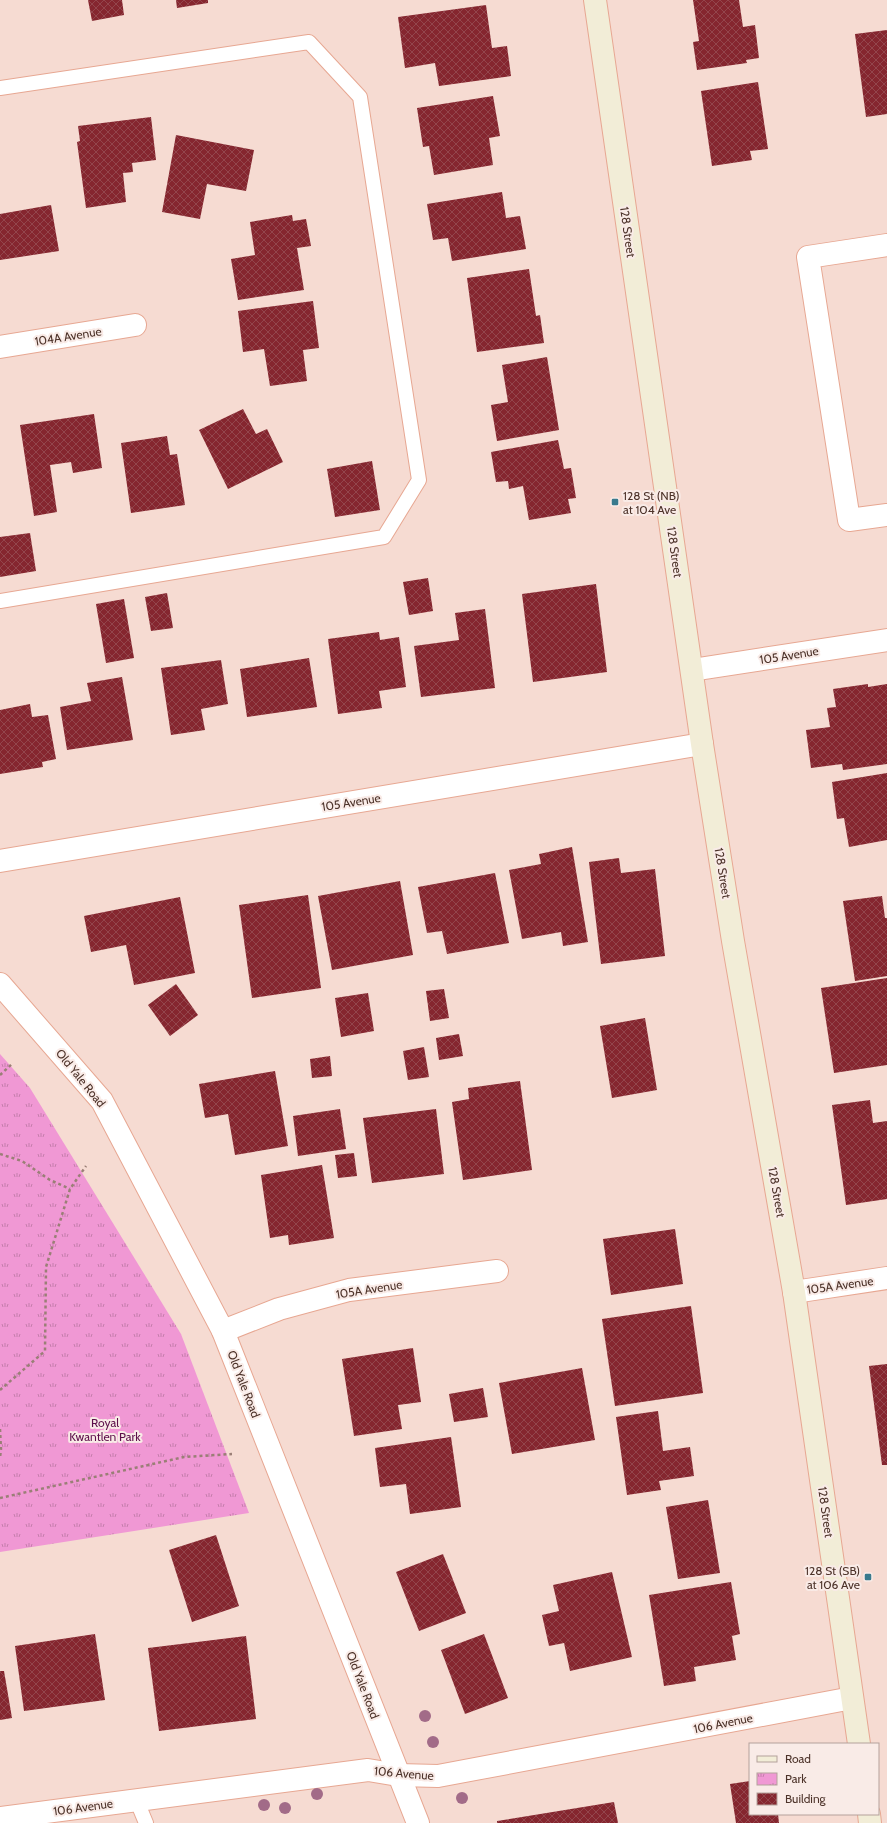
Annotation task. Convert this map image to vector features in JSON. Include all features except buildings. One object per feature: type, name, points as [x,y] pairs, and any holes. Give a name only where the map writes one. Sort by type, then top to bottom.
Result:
[{"type":"main road","name":"128 Street","points":[[594,0],[702,744],[735,948],[794,1292],[859,1743]]},
{"type":"street","points":[[887,245],[808,257],[849,520],[887,515]]},
{"type":"street","name":"104A Avenue","points":[[0,347],[136,325]]},
{"type":"street","name":"105 Avenue","points":[[692,670],[887,640]]},
{"type":"street","name":"105 Avenue","points":[[0,860],[702,744]]},
{"type":"street","name":"Old Yale Road","points":[[0,984],[102,1101],[223,1331],[418,1823]]},
{"type":"street","name":"105A Avenue","points":[[223,1331],[279,1309],[349,1290],[497,1272]]},
{"type":"street","name":"105A Avenue","points":[[794,1292],[887,1278]]},
{"type":"street","name":"106 Avenue","points":[[0,1818],[136,1799],[368,1770],[398,1775],[438,1776],[852,1698]]},
{"type":"lane","points":[[0,88],[309,42],[360,97],[419,480],[384,537],[0,600]]},
{"type":"lane","points":[[136,1799],[146,1823]]},
{"type":"path","points":[[0,1075],[13,1063]]},
{"type":"path","points":[[0,1154],[22,1161],[50,1180],[70,1189]]},
{"type":"path","points":[[0,1390],[45,1351],[46,1266],[70,1189],[86,1166]]},
{"type":"path","points":[[0,1429],[0,1458]]},
{"type":"path","points":[[0,1498],[184,1457],[232,1454]]},
{"type":"green space","name":"Royal Kwantlen Park","points":[[0,1054],[30,1088],[181,1334],[249,1513],[0,1552]]},
{"type":"place","name":"128 St (NB) at 104 Ave","points":[[615,502]]},
{"type":"place","name":"128 St (SB) at 106 Ave","points":[[868,1577]]}]
